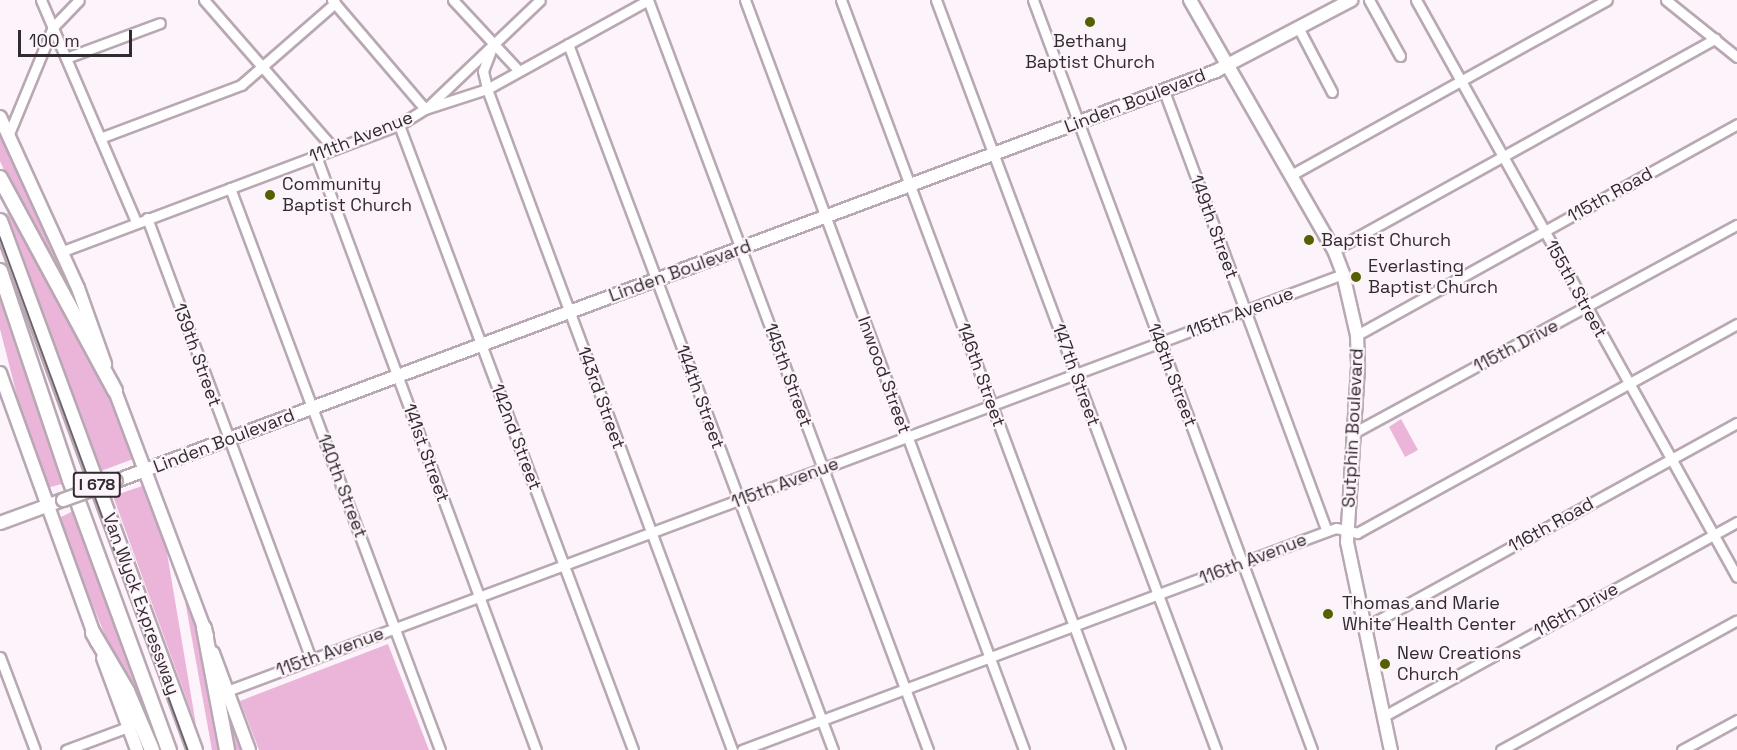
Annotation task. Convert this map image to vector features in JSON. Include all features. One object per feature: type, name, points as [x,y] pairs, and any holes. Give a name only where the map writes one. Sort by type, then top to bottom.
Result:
[{"type":"highway","points":[[0,178],[115,391]]},
{"type":"highway","name":"Van Wyck Expressway","points":[[0,221],[195,750]]},
{"type":"highway","name":"Van Wyck Expressway","points":[[0,272],[70,480],[169,750]]},
{"type":"highway","points":[[204,628],[227,750]]},
{"type":"highway","points":[[93,633],[127,691],[152,750]]},
{"type":"main road","name":"Sutphin Boulevard","points":[[1190,0],[1334,250],[1343,274],[1357,335],[1357,431],[1347,531],[1364,628],[1391,750]]},
{"type":"main road","name":"Linden Boulevard","points":[[0,523],[1164,91],[1228,66],[1351,0]]},
{"type":"main road","points":[[0,117],[63,250],[249,750]]},
{"type":"main road","points":[[0,373],[46,506],[137,750]]},
{"type":"street","points":[[41,0],[136,222]]},
{"type":"street","points":[[8,136],[52,27],[79,0]]},
{"type":"street","points":[[204,0],[334,149]]},
{"type":"street","points":[[453,0],[519,71]]},
{"type":"street","points":[[100,138],[241,85],[264,68],[333,1],[425,109],[540,0]]},
{"type":"street","name":"111th Avenue","points":[[63,250],[399,125],[425,109],[487,89],[648,0]]},
{"type":"street","name":"145th Street","points":[[648,0],[928,750]]},
{"type":"street","name":"Inwood Street","points":[[745,0],[1024,750]]},
{"type":"street","name":"146th Street","points":[[841,0],[1120,750]]},
{"type":"street","name":"147th Street","points":[[936,0],[1216,750]]},
{"type":"street","name":"148th Street","points":[[1032,0],[1312,750]]},
{"type":"street","points":[[1370,0],[1400,56]]},
{"type":"street","name":"155th Street","points":[[1416,0],[1737,577]]},
{"type":"street","points":[[1291,175],[1607,0]]},
{"type":"street","points":[[1666,0],[1737,57]]},
{"type":"street","points":[[66,58],[160,23]]},
{"type":"street","points":[[1299,29],[1332,92]]},
{"type":"street","points":[[1334,250],[1715,39]]},
{"type":"street","name":"144th Street","points":[[568,44],[833,750]]},
{"type":"street","name":"143rd Street","points":[[493,45],[483,71],[487,89],[732,750]]},
{"type":"street","name":"149th Street","points":[[1164,91],[1327,531]]},
{"type":"street","name":"115th Road","points":[[1357,335],[1737,124]]},
{"type":"street","name":"142nd Street","points":[[399,125],[633,750]]},
{"type":"street","name":"141st Street","points":[[316,156],[536,750]]},
{"type":"street","name":"140th Street","points":[[230,188],[440,750]]},
{"type":"street","name":"139th Street","points":[[147,218],[311,660]]},
{"type":"street","name":"115th Drive","points":[[1357,431],[1737,225]]},
{"type":"street","name":"115th Avenue","points":[[227,691],[1343,274]]},
{"type":"street","name":"116th Avenue","points":[[742,750],[1327,531],[1357,533],[1737,324]]},
{"type":"street","name":"116th Road","points":[[1364,628],[1737,423]]},
{"type":"street","name":"116th Drive","points":[[1384,716],[1737,522]]},
{"type":"street","points":[[1501,750],[1737,620]]},
{"type":"street","points":[[0,657],[35,750]]},
{"type":"street","points":[[1682,750],[1737,720]]},
{"type":"street","points":[[66,750],[129,727]]},
{"type":"shaded area","points":[[0,129],[60,258],[85,320],[37,244],[0,161]]},
{"type":"shaded area","points":[[12,211],[89,353],[136,458],[101,471],[7,213]]},
{"type":"shaded area","points":[[0,297],[69,482],[47,488],[27,435],[0,329]]},
{"type":"shaded area","points":[[1401,419],[1418,450],[1405,457],[1389,427]]},
{"type":"shaded area","points":[[145,485],[166,547],[196,725],[113,496]]},
{"type":"shaded area","points":[[75,510],[165,750],[161,750],[107,640],[57,519]]},
{"type":"shaded area","points":[[182,584],[244,750],[212,750]]},
{"type":"shaded area","points":[[388,644],[429,750],[259,750],[240,701]]},
{"type":"tram line","points":[[0,237],[188,750]]},
{"type":"place","name":"Bethany Baptist Church","points":[[1090,22]]},
{"type":"place","name":"Community Baptist Church","points":[[270,195]]},
{"type":"place","name":"Baptist Church","points":[[1309,240]]},
{"type":"place","name":"Everlasting Baptist Church","points":[[1356,277]]},
{"type":"place","name":"Thomas and Marie White Health Center","points":[[1328,614]]},
{"type":"place","name":"New Creations Church","points":[[1385,664]]}]
